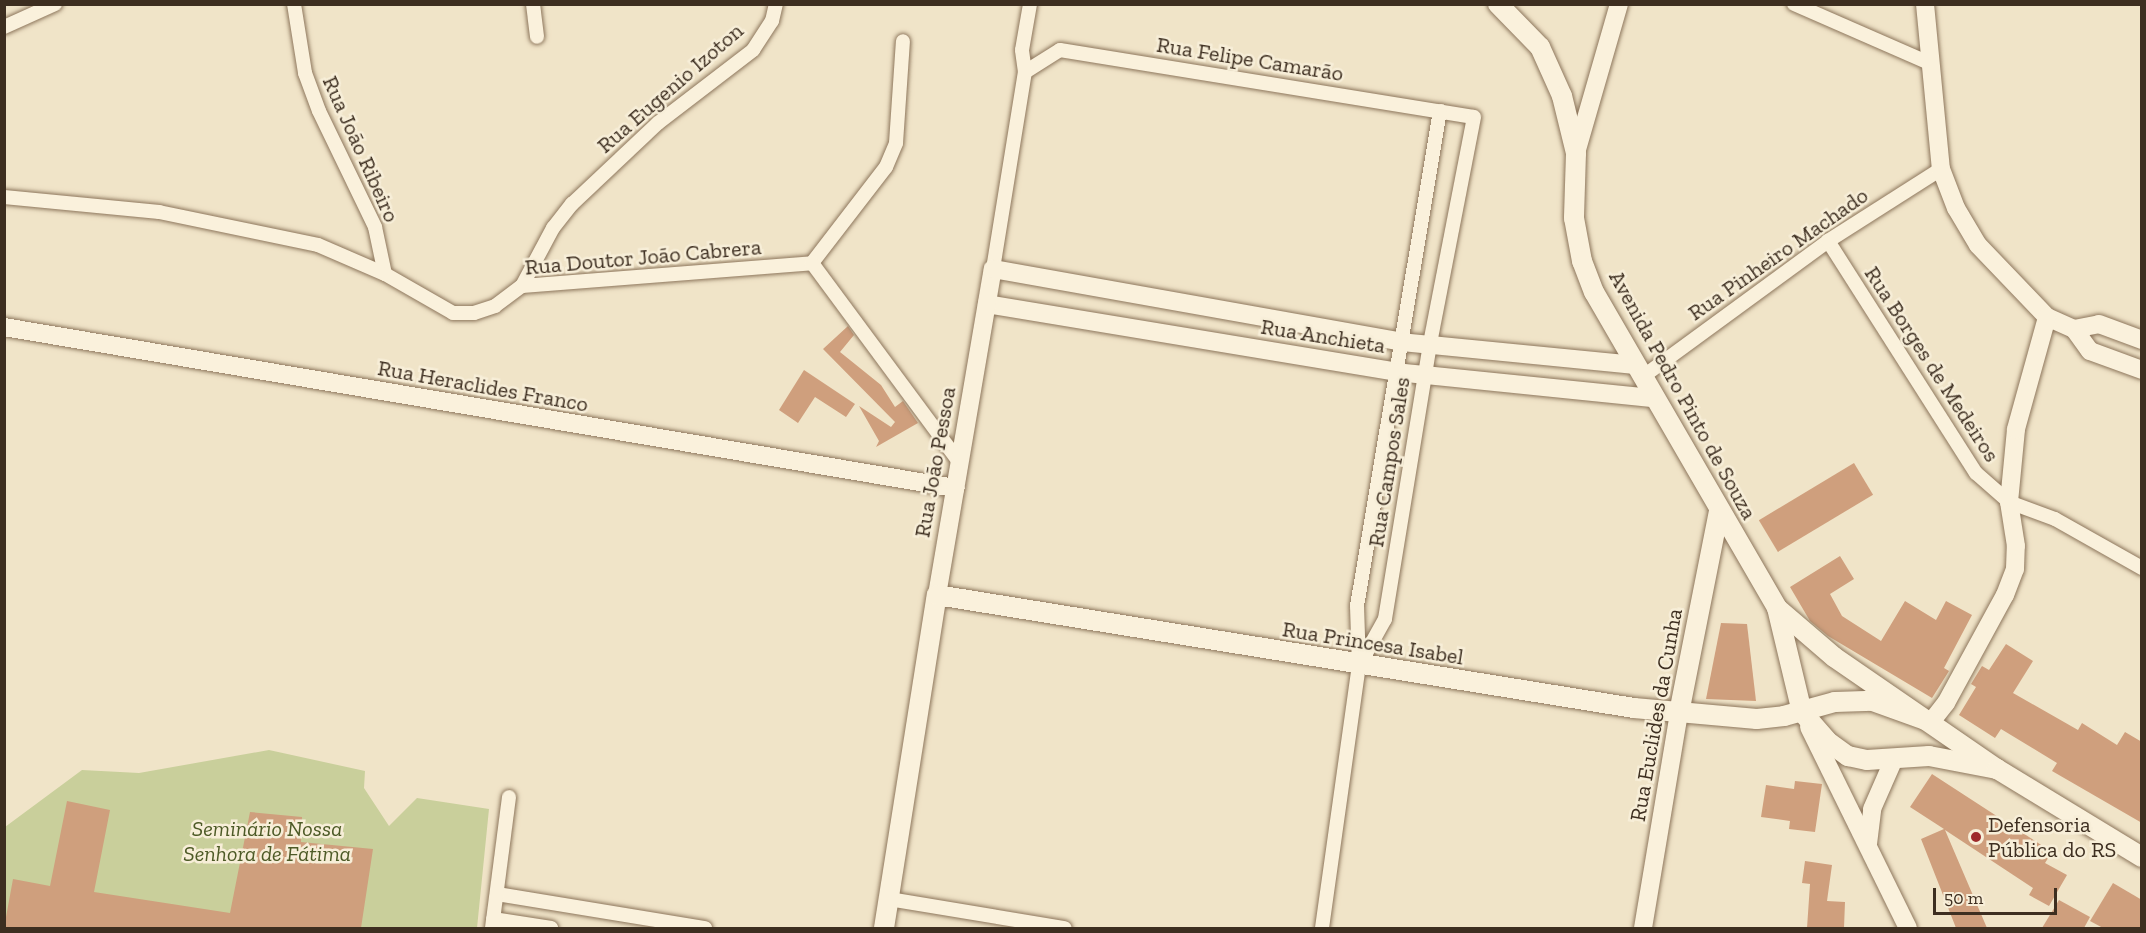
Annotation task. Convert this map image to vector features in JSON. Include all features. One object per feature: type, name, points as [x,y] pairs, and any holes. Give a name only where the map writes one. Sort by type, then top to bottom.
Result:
[{"type":"main road","name":"Avenida Pedro Pinto de Souza","points":[[1498,4],[1540,47],[1562,96],[1576,153],[1574,218],[1582,261],[1594,292],[1719,512],[1777,608],[1802,712],[1827,741],[1848,756],[1894,759],[1929,756],[1997,769]]},
{"type":"main road","name":"Rua Euclides da Cunha","points":[[1679,713],[1719,512]]},
{"type":"main road","name":"Rua Princesa Isabel","points":[[937,596],[1359,666],[1679,713],[1757,719],[1802,712],[1835,702],[1873,701],[1931,722]]},
{"type":"main road","name":"Rua João Pessoa","points":[[884,928],[937,596]]},
{"type":"main road","name":"Avenida Pedro Pinto de Souza","points":[[1777,608],[1834,657],[1997,769],[2142,857]]},
{"type":"street","points":[[4,27],[55,4]]},
{"type":"street","name":"Rua João Ribeiro","points":[[294,4],[305,73],[319,111],[375,227],[385,274]]},
{"type":"street","points":[[533,4],[537,37]]},
{"type":"street","name":"Rua Eugenio Izoton","points":[[522,286],[553,228],[572,204],[658,123],[753,50],[772,21],[776,4]]},
{"type":"street","name":"Rua João Pessoa","points":[[937,596],[1025,72],[1022,50],[1030,4]]},
{"type":"street","points":[[1576,153],[1619,4]]},
{"type":"street","points":[[1794,4],[1929,63]]},
{"type":"street","points":[[1925,4],[1941,169],[1956,208],[1978,245],[2048,317],[2074,329],[2090,351],[2142,370]]},
{"type":"street","points":[[903,41],[896,143],[886,167],[812,263],[960,463]]},
{"type":"street","name":"Rua Felipe Camarão","points":[[1025,72],[1060,50],[1474,117]]},
{"type":"street","name":"Rua Campos Sales","points":[[1322,928],[1359,666],[1357,606],[1376,510],[1396,372],[1440,111]]},
{"type":"street","name":"Rua Campos Sales","points":[[1359,666],[1384,619],[1430,344],[1474,117]]},
{"type":"street","name":"Rua Pinheiro Machado","points":[[1638,371],[1828,242],[1941,169]]},
{"type":"street","name":"Rua Doutor João Cabrera","points":[[4,196],[159,212],[318,245],[385,274],[453,313],[474,314],[495,306],[522,286],[812,263]]},
{"type":"street","name":"Rua Borges de Medeiros","points":[[1828,242],[1976,473],[2009,502]]},
{"type":"street","name":"Rua Anchieta","points":[[993,269],[1401,342],[1638,371]]},
{"type":"street","name":"Rua Anchieta","points":[[987,304],[1396,372],[1653,398]]},
{"type":"street","points":[[1196,339],[1201,306]]},
{"type":"street","points":[[1931,722],[1962,674],[2015,569],[2009,502],[2016,429],[2048,317]]},
{"type":"street","points":[[2074,329],[2099,324],[2142,340]]},
{"type":"street","name":"Rua Heraclides Franco","points":[[4,327],[955,488]]},
{"type":"street","points":[[2009,502],[2055,519],[2142,568]]},
{"type":"street","points":[[1376,510],[1403,514]]},
{"type":"street","points":[[1802,712],[1908,928]]},
{"type":"street","name":"Rua Euclides da Cunha","points":[[1643,928],[1679,713]]},
{"type":"street","points":[[1868,844],[1872,809],[1894,759]]},
{"type":"street","points":[[509,797],[493,924],[551,928]]},
{"type":"street","points":[[497,894],[705,928]]},
{"type":"street","points":[[889,899],[1065,928]]},
{"type":"green space","name":"Seminário Nossa Senhora de Fátima","points":[[269,750],[365,771],[364,788],[389,826],[417,798],[489,809],[477,928],[5,928],[5,827],[82,770],[139,773]]},
{"type":"building","points":[[848,326],[854,335],[840,352],[881,385],[895,407],[903,401],[918,423],[876,447],[879,441],[859,406],[891,427],[895,422],[823,349]]},
{"type":"building","points":[[804,370],[855,404],[846,417],[815,397],[798,423],[779,410]]},
{"type":"building","points":[[1854,463],[1873,495],[1778,552],[1759,520]]},
{"type":"building","points":[[1840,556],[1854,579],[1830,594],[1842,616],[1881,641],[1905,601],[1936,620],[1946,601],[1972,615],[1944,668],[1949,671],[1932,698],[1828,636],[1810,621],[1790,587]]},
{"type":"building","points":[[1721,623],[1747,624],[1756,701],[1706,699]]},
{"type":"building","points":[[2006,644],[2033,661],[2013,693],[2078,730],[2082,723],[2117,745],[2125,732],[2142,742],[2142,823],[2052,771],[2057,763],[2001,729],[1995,738],[1959,715],[1976,687],[1971,684],[1982,666],[1989,670]]},
{"type":"building","points":[[1932,774],[2052,852],[2045,863],[2067,875],[2049,906],[2029,895],[2033,888],[1945,830],[1987,928],[1956,928],[1921,839],[1944,829],[1910,807]]},
{"type":"building","points":[[1795,781],[1822,784],[1815,832],[1789,829],[1790,821],[1761,817],[1766,785],[1794,789]]},
{"type":"building","points":[[67,801],[110,810],[94,892],[230,913],[250,812],[302,817],[301,842],[373,849],[361,928],[4,928],[13,879],[50,886]]},
{"type":"building","points":[[1805,861],[1832,865],[1827,901],[1845,902],[1844,928],[1807,928],[1810,884],[1802,883]]},
{"type":"building","points":[[2113,883],[2142,900],[2142,928],[2103,928],[2090,921]]},
{"type":"building","points":[[2059,900],[2090,917],[2084,928],[2042,928]]},
{"type":"place","name":"Defensoria Pública do RS","points":[[1976,837]]}]
